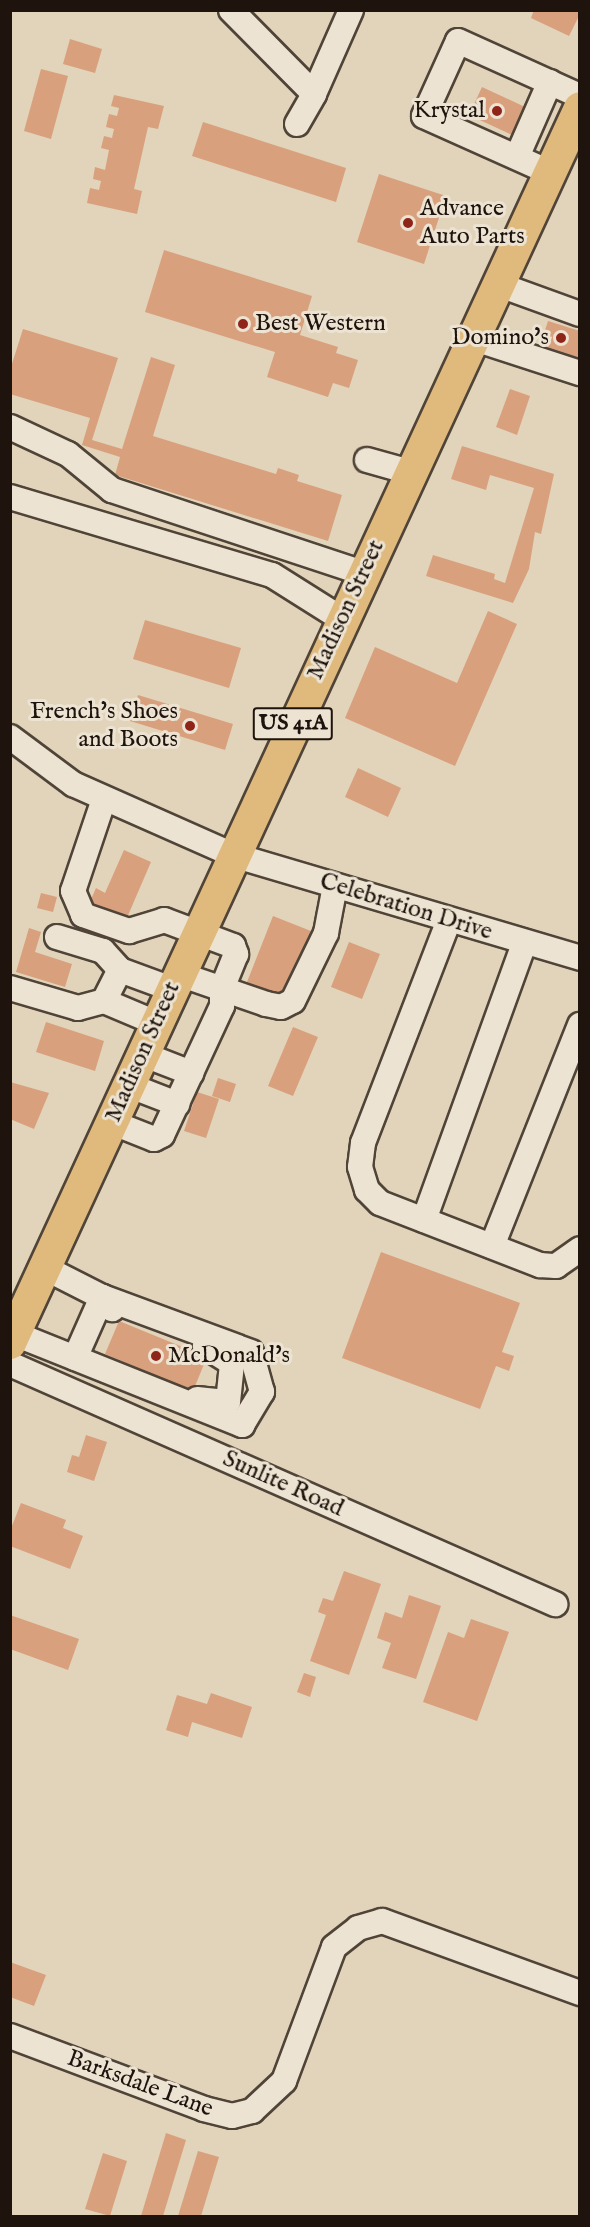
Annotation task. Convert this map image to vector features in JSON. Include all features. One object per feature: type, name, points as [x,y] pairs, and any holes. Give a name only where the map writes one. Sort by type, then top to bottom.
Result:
[{"type":"main road","name":"Madison Street","points":[[12,1347],[175,981],[579,108]]},
{"type":"street","points":[[231,10],[314,94]]},
{"type":"street","points":[[297,124],[314,94],[351,10]]},
{"type":"street","points":[[549,172],[520,150],[444,108],[447,79],[467,56],[482,52],[579,96]]},
{"type":"street","points":[[520,150],[550,82]]},
{"type":"street","points":[[497,284],[579,314]]},
{"type":"street","points":[[472,338],[579,373]]},
{"type":"street","points":[[10,427],[68,454],[112,490],[363,573]]},
{"type":"street","points":[[367,460],[410,472]]},
{"type":"street","points":[[10,497],[171,542],[290,585],[300,596],[342,620]]},
{"type":"street","points":[[290,585],[301,554]]},
{"type":"street","name":"Celebration Drive","points":[[10,737],[72,784],[233,855],[579,958]]},
{"type":"street","points":[[104,799],[84,854],[75,903],[92,920],[129,931],[164,920],[233,946],[236,954],[222,989],[222,1006],[162,1136],[154,1139],[111,1122]]},
{"type":"street","points":[[57,937],[103,951],[120,970],[222,989],[281,1007],[293,1001],[326,933],[335,886]]},
{"type":"street","points":[[449,920],[363,1143],[360,1167],[367,1190],[380,1203],[540,1265],[556,1266],[579,1249]]},
{"type":"street","points":[[424,1220],[524,943]]},
{"type":"street","points":[[104,1001],[120,970]]},
{"type":"street","points":[[10,988],[78,1008],[104,1001],[156,1023]]},
{"type":"street","points":[[492,1246],[579,1025]]},
{"type":"street","points":[[142,1054],[191,1073]]},
{"type":"street","points":[[128,1085],[177,1104]]},
{"type":"street","points":[[45,1269],[102,1297],[251,1352],[262,1392],[242,1425],[234,1462]]},
{"type":"street","points":[[75,1358],[102,1297]]},
{"type":"street","points":[[102,1297],[115,1312],[214,1349],[232,1364],[228,1402],[165,1394]]},
{"type":"street","points":[[12,1347],[75,1358],[242,1425]]},
{"type":"street","name":"Sunlite Road","points":[[12,1347],[234,1462],[555,1604]]},
{"type":"street","name":"Barksdale Lane","points":[[10,2036],[204,2109],[232,2116],[252,2111],[284,2081],[334,1947],[358,1928],[382,1921],[579,1993]]},
{"type":"building","points":[[534,10],[580,10],[580,14],[569,36],[531,18]]},
{"type":"building","points":[[70,39],[102,49],[95,73],[63,64]]},
{"type":"building","points":[[41,69],[68,76],[51,139],[24,131]]},
{"type":"building","name":"Krystal","points":[[482,87],[525,107],[512,135],[469,115]]},
{"type":"building","points":[[114,95],[164,106],[158,129],[148,127],[134,189],[142,191],[137,214],[87,203],[90,188],[99,190],[101,181],[93,179],[95,167],[105,170],[109,150],[101,148],[104,136],[112,138],[114,129],[106,127],[109,114],[117,116],[119,108],[111,106]]},
{"type":"building","points":[[203,122],[346,168],[336,202],[192,156]]},
{"type":"building","points":[[379,174],[446,196],[424,264],[357,242]]},
{"type":"building","name":"Best Western","points":[[164,250],[312,296],[300,335],[338,347],[336,353],[358,360],[349,388],[333,383],[328,397],[267,377],[275,352],[145,312]]},
{"type":"building","name":"Domino's","points":[[548,321],[580,331],[580,359],[540,346]]},
{"type":"building","points":[[23,329],[118,358],[92,440],[122,449],[151,357],[175,365],[153,436],[276,474],[278,468],[299,475],[297,481],[342,495],[328,541],[115,475],[120,457],[82,445],[90,418],[10,394],[10,370]]},
{"type":"building","points":[[510,389],[530,396],[517,435],[496,427]]},
{"type":"building","points":[[462,446],[554,474],[541,534],[535,532],[529,569],[513,603],[426,576],[433,555],[495,574],[494,579],[505,583],[534,488],[490,475],[486,490],[451,479]]},
{"type":"building","points":[[488,611],[517,624],[455,766],[345,718],[375,647],[457,683]]},
{"type":"building","points":[[145,620],[241,648],[229,688],[133,659]]},
{"type":"building","points":[[138,695],[233,724],[225,750],[130,721]]},
{"type":"building","points":[[358,768],[401,788],[388,817],[345,797]]},
{"type":"building","points":[[124,850],[151,862],[126,920],[89,904],[96,888],[105,893]]},
{"type":"building","points":[[41,893],[57,897],[53,912],[37,908]]},
{"type":"building","points":[[273,916],[316,933],[311,946],[305,944],[284,997],[247,982]]},
{"type":"building","points":[[29,928],[41,932],[35,952],[72,964],[65,987],[16,972]]},
{"type":"building","points":[[349,942],[380,954],[362,999],[331,987]]},
{"type":"building","points":[[46,1022],[104,1041],[95,1071],[36,1052]]},
{"type":"building","points":[[293,1027],[318,1037],[293,1096],[268,1086]]},
{"type":"building","points":[[218,1078],[236,1084],[230,1102],[212,1096]]},
{"type":"building","points":[[10,1082],[49,1093],[34,1129],[10,1119]]},
{"type":"building","points":[[197,1092],[219,1099],[206,1138],[184,1131]]},
{"type":"building","points":[[381,1252],[520,1303],[502,1352],[514,1356],[509,1371],[496,1366],[480,1409],[342,1358]]},
{"type":"building","name":"McDonald's","points":[[119,1321],[207,1357],[193,1391],[105,1354]]},
{"type":"building","points":[[86,1435],[107,1442],[94,1481],[67,1472],[72,1455],[79,1457]]},
{"type":"building","points":[[21,1503],[66,1520],[63,1528],[83,1536],[70,1569],[10,1546],[10,1531]]},
{"type":"building","points":[[344,1571],[381,1584],[349,1675],[310,1661],[326,1615],[318,1612],[323,1598],[333,1601]]},
{"type":"building","points":[[409,1595],[441,1606],[416,1679],[382,1668],[391,1643],[377,1638],[385,1612],[402,1618]]},
{"type":"building","points":[[10,1615],[79,1639],[68,1670],[10,1649]]},
{"type":"building","points":[[471,1619],[509,1632],[477,1721],[423,1702],[448,1632],[464,1638]]},
{"type":"building","points":[[304,1673],[316,1677],[310,1697],[297,1692]]},
{"type":"building","points":[[211,1693],[252,1707],[242,1738],[192,1722],[188,1737],[166,1730],[177,1695],[207,1704]]},
{"type":"building","points":[[10,1962],[46,1975],[34,2006],[10,1997]]},
{"type":"building","points":[[166,2133],[186,2140],[163,2216],[141,2216]]},
{"type":"building","points":[[198,2151],[219,2157],[201,2216],[178,2216]]},
{"type":"building","points":[[103,2153],[127,2161],[110,2216],[85,2209]]},
{"type":"place","name":"Krystal","points":[[497,111]]},
{"type":"place","name":"Advance Auto Parts","points":[[408,223]]},
{"type":"place","name":"Best Western","points":[[243,324]]},
{"type":"place","name":"Domino's","points":[[561,338]]},
{"type":"place","name":"French's Shoes and Boots","points":[[190,726]]},
{"type":"place","name":"McDonald's","points":[[156,1356]]}]
